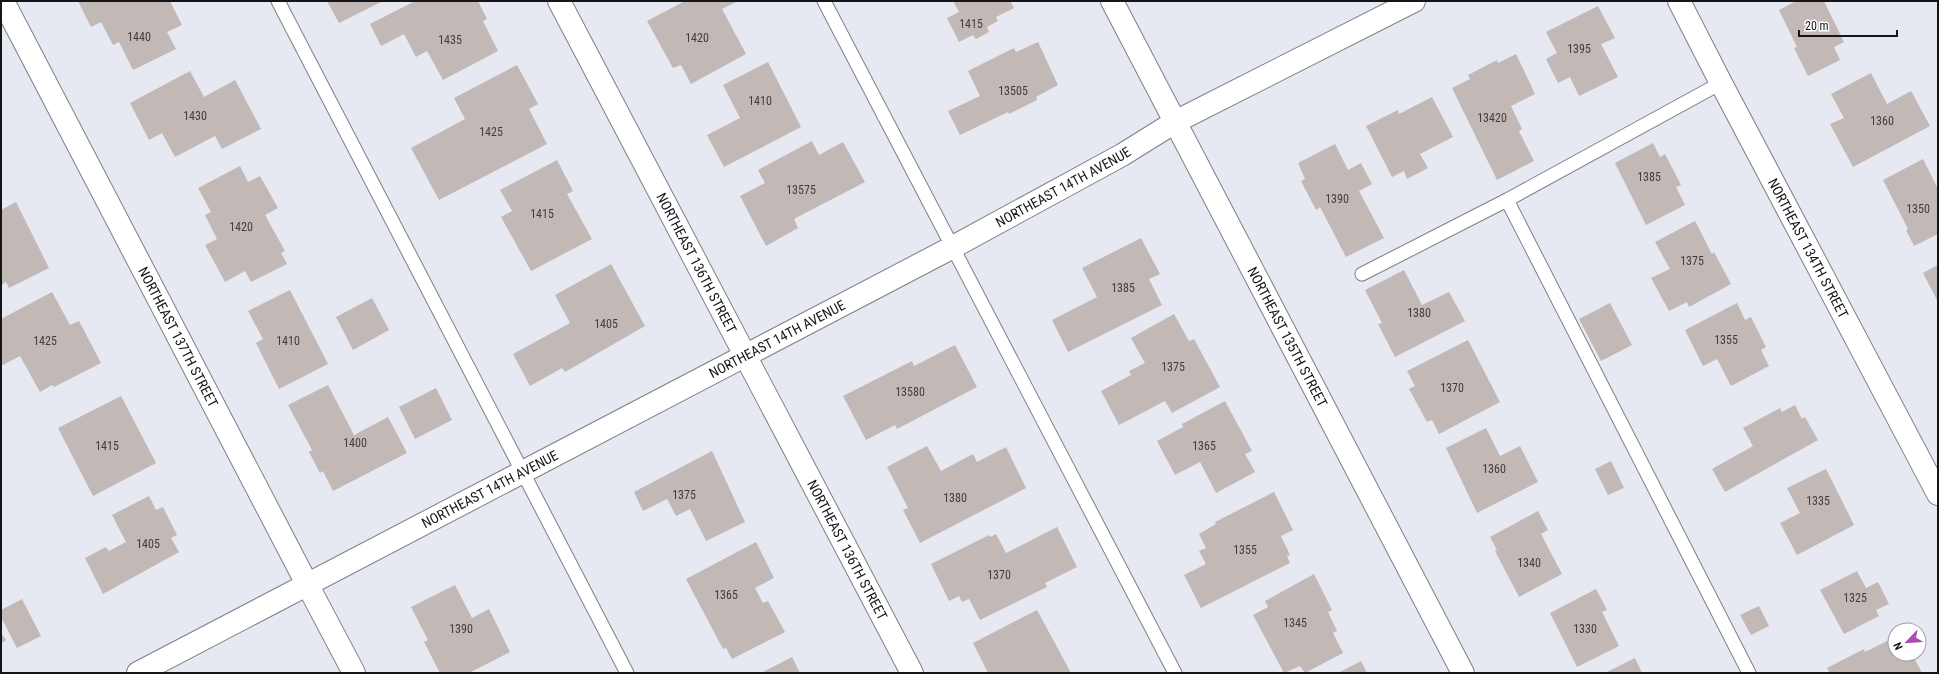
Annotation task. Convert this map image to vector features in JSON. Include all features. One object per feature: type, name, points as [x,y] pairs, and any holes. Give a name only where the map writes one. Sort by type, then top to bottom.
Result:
[{"type":"street","name":"NORTHEAST 137TH STREET","points":[[3,1],[354,673]]},
{"type":"street","name":"NORTHEAST 136TH STREET","points":[[559,1],[912,673]]},
{"type":"street","name":"NORTHEAST 135TH STREET","points":[[1112,1],[1463,673]]},
{"type":"street","name":"NORTHEAST 14TH AVENUE","points":[[138,673],[953,247],[1122,155],[1176,122],[1414,1]]},
{"type":"street","name":"NORTHEAST 134TH STREET","points":[[1679,1],[1721,84],[1938,494]]},
{"type":"lane","points":[[278,1],[627,673]]},
{"type":"lane","points":[[824,1],[1175,673]]},
{"type":"lane","points":[[1362,274],[1507,200],[1721,84]]},
{"type":"lane","points":[[1507,200],[1749,673]]},
{"type":"building","points":[[78,1],[170,1],[182,25],[167,32],[176,49],[133,70],[119,42],[113,45],[101,22],[91,27]]},
{"type":"building","points":[[327,1],[383,1],[339,23]]},
{"type":"building","points":[[415,1],[478,1],[487,19],[483,21],[498,51],[443,80],[427,51],[416,57],[404,34],[381,46],[370,24]]},
{"type":"building","points":[[685,1],[738,1],[722,9],[746,54],[691,84],[681,65],[673,68],[647,21]]},
{"type":"building","points":[[953,1],[1010,1],[1014,8],[996,17],[998,21],[987,27],[989,32],[976,39],[973,35],[959,42],[947,18],[959,12]]},
{"type":"building","points":[[1796,1],[1824,1],[1844,42],[1834,47],[1840,60],[1808,76],[1794,48],[1797,47],[1779,10]]},
{"type":"building","points":[[1598,6],[1615,38],[1601,44],[1618,77],[1579,96],[1570,77],[1558,83],[1546,59],[1557,53],[1546,32]]},
{"type":"building","points":[[1038,42],[1058,85],[1036,97],[1037,100],[960,135],[948,111],[980,96],[968,71],[1014,48],[1016,52]]},
{"type":"building","points":[[1516,54],[1535,94],[1511,106],[1522,129],[1519,131],[1534,161],[1497,180],[1452,88],[1470,79],[1468,75],[1497,60],[1498,63]]},
{"type":"building","points":[[768,62],[801,127],[724,167],[707,135],[740,118],[723,85]]},
{"type":"building","points":[[517,65],[538,104],[529,109],[547,144],[439,200],[411,148],[465,119],[454,98]]},
{"type":"building","points":[[190,71],[204,97],[235,80],[261,129],[222,149],[215,136],[175,157],[162,133],[149,140],[130,103]]},
{"type":"building","points":[[1871,73],[1887,104],[1911,91],[1930,126],[1853,167],[1830,124],[1844,118],[1831,94]]},
{"type":"building","points":[[1432,97],[1453,137],[1420,154],[1428,168],[1407,179],[1404,171],[1392,177],[1366,126],[1398,110],[1399,114]]},
{"type":"building","points":[[812,141],[819,155],[843,142],[865,182],[794,219],[798,228],[766,246],[740,196],[765,183],[758,170]]},
{"type":"building","points":[[1653,143],[1660,157],[1665,154],[1681,185],[1676,187],[1685,205],[1646,225],[1615,163]]},
{"type":"building","points":[[1335,144],[1348,170],[1361,163],[1372,184],[1359,191],[1384,238],[1346,257],[1320,207],[1316,210],[1301,181],[1305,179],[1298,163]]},
{"type":"building","points":[[1923,159],[1938,189],[1938,234],[1914,246],[1906,230],[1908,229],[1883,180]]},
{"type":"building","points":[[557,160],[573,191],[567,194],[592,239],[531,271],[501,217],[512,211],[500,190]]},
{"type":"building","points":[[240,166],[248,182],[260,176],[278,208],[265,215],[285,251],[281,253],[287,264],[251,282],[245,271],[225,282],[205,245],[217,239],[205,215],[211,212],[198,188]]},
{"type":"building","points":[[16,202],[49,268],[9,288],[6,282],[1,285],[1,210]]},
{"type":"building","points":[[1695,221],[1712,254],[1714,252],[1731,284],[1689,307],[1687,302],[1669,311],[1651,278],[1670,269],[1655,242]]},
{"type":"building","points":[[1141,238],[1160,274],[1149,279],[1162,305],[1068,352],[1052,320],[1097,297],[1082,268]]},
{"type":"building","points":[[611,264],[645,326],[565,372],[562,368],[530,386],[513,354],[570,323],[555,295]]},
{"type":"building","points":[[1938,265],[1938,302],[1923,273]]},
{"type":"building","points":[[1404,270],[1422,305],[1449,292],[1465,321],[1395,357],[1378,324],[1382,323],[1365,290]]},
{"type":"building","points":[[290,290],[328,364],[279,389],[256,343],[263,339],[248,311]]},
{"type":"building","points":[[52,292],[70,325],[79,321],[101,363],[54,387],[52,385],[40,392],[20,356],[1,366],[1,319]]},
{"type":"building","points":[[372,298],[389,330],[353,350],[336,317]]},
{"type":"building","points":[[1610,303],[1632,345],[1601,361],[1579,319]]},
{"type":"building","points":[[1737,303],[1745,320],[1751,317],[1766,347],[1761,350],[1769,366],[1731,386],[1717,359],[1703,366],[1685,330]]},
{"type":"building","points":[[1174,314],[1189,341],[1194,339],[1220,387],[1172,413],[1165,401],[1119,425],[1101,391],[1131,375],[1129,371],[1145,363],[1131,338]]},
{"type":"building","points":[[1468,340],[1500,402],[1439,434],[1432,420],[1427,422],[1409,389],[1415,386],[1407,371]]},
{"type":"building","points":[[955,345],[977,387],[897,429],[895,425],[866,440],[843,396],[912,361],[914,366]]},
{"type":"building","points":[[328,385],[354,435],[388,417],[407,453],[333,491],[323,471],[320,473],[309,452],[312,450],[288,405]]},
{"type":"building","points":[[436,388],[452,420],[415,439],[399,407]]},
{"type":"building","points":[[121,396],[156,463],[93,496],[58,428]]},
{"type":"building","points":[[1225,401],[1252,451],[1245,454],[1255,472],[1216,493],[1200,462],[1175,475],[1157,441],[1183,427],[1182,424]]},
{"type":"building","points":[[1795,405],[1802,419],[1805,417],[1818,440],[1725,492],[1712,469],[1753,446],[1743,428],[1780,408],[1782,412]]},
{"type":"building","points":[[1486,428],[1500,456],[1520,446],[1538,482],[1477,513],[1446,448]]},
{"type":"building","points":[[927,446],[941,471],[973,454],[977,462],[1006,447],[1026,488],[920,543],[903,510],[908,508],[887,467]]},
{"type":"building","points":[[712,451],[745,522],[706,541],[690,509],[676,516],[667,499],[643,511],[634,492]]},
{"type":"building","points":[[1611,461],[1624,488],[1608,495],[1595,469]]},
{"type":"building","points":[[1826,469],[1854,525],[1797,555],[1780,523],[1800,513],[1787,488]]},
{"type":"building","points":[[1274,492],[1293,530],[1281,536],[1290,555],[1287,556],[1290,563],[1201,608],[1184,575],[1206,564],[1199,551],[1206,548],[1199,534],[1216,524],[1215,522]]},
{"type":"building","points":[[149,496],[156,510],[163,507],[177,535],[171,538],[179,552],[103,594],[85,558],[106,547],[109,551],[126,542],[112,515]]},
{"type":"building","points":[[1538,511],[1548,530],[1541,534],[1562,574],[1519,597],[1495,551],[1497,550],[1490,537]]},
{"type":"building","points":[[1057,527],[1077,567],[1045,583],[1047,587],[980,620],[969,599],[962,602],[959,596],[949,601],[931,564],[989,535],[990,537],[996,534],[1006,553]]},
{"type":"building","points":[[756,542],[774,578],[755,588],[763,603],[768,601],[785,632],[732,659],[726,648],[723,649],[686,579]]},
{"type":"building","points":[[1857,571],[1866,588],[1878,582],[1889,604],[1876,610],[1879,616],[1844,634],[1820,590]]},
{"type":"building","points":[[1314,574],[1332,610],[1328,612],[1337,631],[1333,633],[1343,653],[1305,673],[1300,666],[1284,673],[1253,615],[1268,607],[1265,601]]},
{"type":"building","points":[[455,585],[472,618],[489,609],[510,652],[469,673],[440,673],[424,642],[428,640],[411,607]]},
{"type":"building","points":[[1596,589],[1607,610],[1602,612],[1619,646],[1577,667],[1550,613]]},
{"type":"building","points":[[22,599],[41,636],[17,648],[1,617],[1,610]]},
{"type":"building","points":[[1759,606],[1769,626],[1751,635],[1740,615]]},
{"type":"building","points":[[1037,610],[1071,673],[988,673],[973,643]]},
{"type":"building","points":[[1,633],[6,640],[1,644]]},
{"type":"building","points":[[1887,641],[1887,662],[1916,662],[1922,673],[1830,673],[1827,668],[1864,649],[1865,652]]},
{"type":"building","points":[[792,657],[800,673],[761,673]]},
{"type":"building","points":[[1635,658],[1642,673],[1605,673]]},
{"type":"building","points":[[1361,661],[1367,673],[1338,673]]}]
